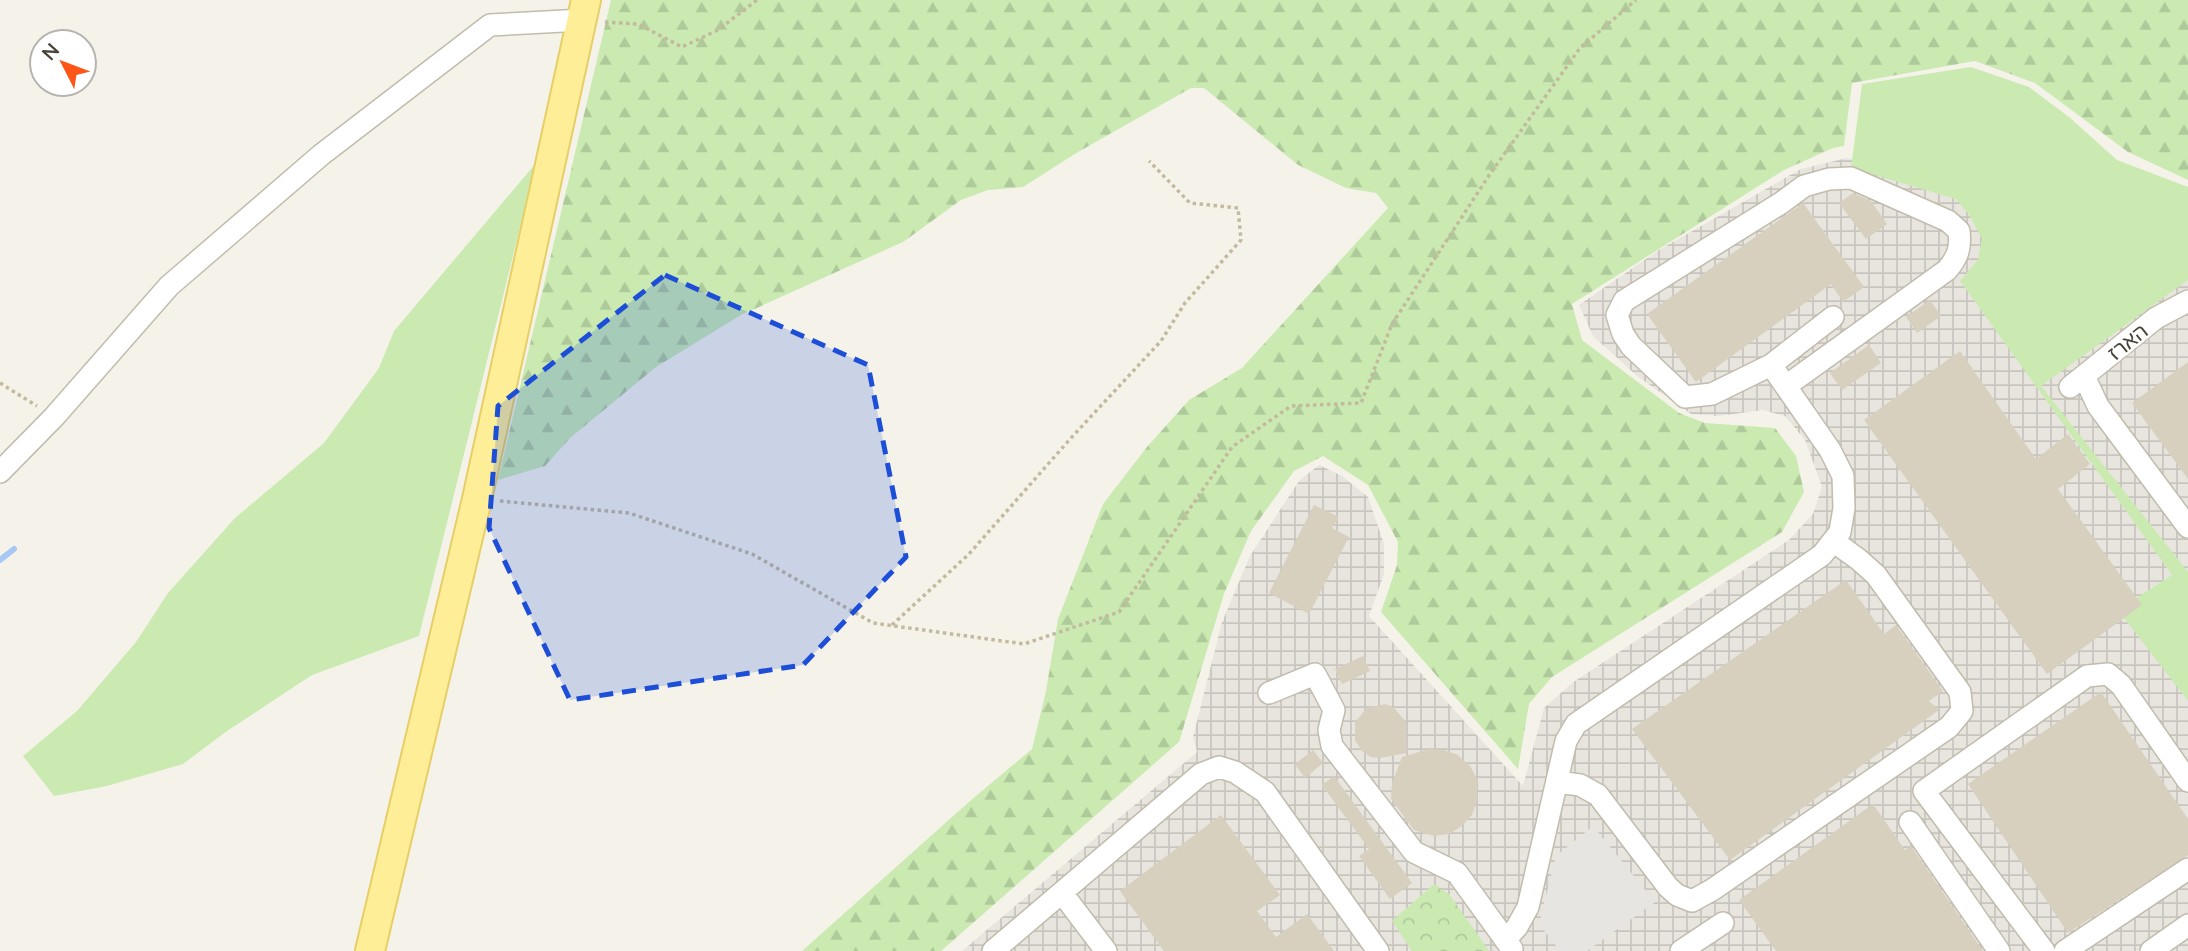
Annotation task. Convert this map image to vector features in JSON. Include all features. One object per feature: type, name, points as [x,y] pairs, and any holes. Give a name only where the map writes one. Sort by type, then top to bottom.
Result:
[{"type":"main road","points":[[370,951],[477,499],[584,10]]},
{"type":"street","points":[[0,472],[54,417],[169,286],[321,155],[490,25],[584,10]]},
{"type":"street","points":[[1786,386],[1947,270],[1956,259],[1961,246],[1959,231],[1948,221],[1851,178],[1829,179],[1804,186],[1624,301],[1617,315],[1623,334],[1631,346],[1685,397],[1712,394],[1771,365],[1833,317]]},
{"type":"street","name":"הארז","points":[[2188,300],[2156,317],[2077,381],[2188,527]]},
{"type":"street","points":[[1509,946],[1528,907],[1566,741],[1576,723],[1822,555],[1840,533],[1844,508],[1843,476],[1830,450],[1771,365]]},
{"type":"street","points":[[1557,782],[1580,785],[1598,795],[1668,887],[1677,895],[1692,901],[1713,890],[1950,727],[1962,711],[1960,692],[1876,575],[1833,541]]},
{"type":"street","points":[[1269,693],[1315,674],[1334,710],[1329,730],[1332,746],[1414,852],[1457,873],[1509,946]]},
{"type":"street","points":[[2044,951],[1924,791],[2087,676],[2108,674],[2120,685],[2188,781]]},
{"type":"street","points":[[993,951],[1201,774],[1219,767],[1243,776],[1265,792],[1378,951]]},
{"type":"street","points":[[1910,822],[1999,951]]},
{"type":"street","points":[[2065,951],[2188,869]]},
{"type":"street","points":[[1062,892],[1106,951]]},
{"type":"street","points":[[1681,951],[1723,922]]},
{"type":"street","points":[[2151,951],[2188,925]]},
{"type":"path","points":[[584,10],[638,24],[682,47],[719,30],[757,0]]},
{"type":"path","points":[[477,499],[629,513],[752,554],[873,623],[1024,644],[1119,612],[1231,447],[1291,407],[1361,403],[1392,324],[1490,174],[1580,48],[1636,0]]},
{"type":"path","points":[[891,625],[969,554],[1161,341],[1185,303],[1241,240],[1238,208],[1190,203],[1149,161]]},
{"type":"path","points":[[0,383],[54,417]]},
{"type":"highlighted area","points":[[665,275],[868,365],[906,557],[803,665],[570,700],[489,528],[498,406]]},
{"type":"shaded area","points":[[1847,158],[2188,258],[2188,951],[962,951],[1197,752],[1193,737],[1222,622],[1250,556],[1299,481],[1319,465],[1342,476],[1368,497],[1384,544],[1384,574],[1369,616],[1523,786],[1544,708],[1572,683],[1789,540],[1813,514],[1822,487],[1805,440],[1785,416],[1763,410],[1719,416],[1691,414],[1637,376],[1593,336],[1579,305],[1659,250],[1801,169]]},
{"type":"shaded area","points":[[1593,826],[1655,902],[1587,951],[1560,951],[1539,924],[1556,856]]},
{"type":"green space","points":[[611,0],[2188,0],[2188,180],[2128,152],[2035,83],[1975,61],[1852,83],[1844,146],[1833,148],[1784,170],[1572,304],[1582,340],[1679,413],[1705,423],[1775,428],[1796,456],[1804,492],[1782,532],[1552,677],[1529,704],[1518,769],[1381,612],[1397,565],[1398,542],[1368,485],[1323,456],[1294,471],[1251,531],[1224,594],[1179,742],[941,951],[802,951],[1032,749],[1046,691],[1058,619],[1103,504],[1147,447],[1189,400],[1242,368],[1388,208],[1376,193],[1346,188],[1298,165],[1204,88],[1191,88],[1078,152],[1023,187],[988,190],[961,200],[903,242],[741,315],[656,367],[570,438],[545,466],[498,480]]},
{"type":"green space","points":[[1971,67],[2029,87],[2069,117],[2117,160],[2188,187],[2188,280],[2041,386],[2188,572],[2188,701],[2118,610],[2172,575],[1960,281],[1978,260],[1982,239],[1970,216],[1956,199],[1851,168],[1862,84]]},
{"type":"green space","points":[[536,163],[419,636],[312,675],[227,731],[183,764],[107,786],[54,796],[23,756],[77,711],[136,642],[168,593],[235,518],[324,443],[379,368],[394,331]]},
{"type":"green space","points":[[1434,884],[1449,894],[1489,951],[1412,951],[1392,921]]},
{"type":"building","points":[[1853,193],[1871,201],[1887,224],[1866,239],[1839,203]]},
{"type":"building","points":[[1803,203],[1864,287],[1843,302],[1831,284],[1696,382],[1647,314]]},
{"type":"building","points":[[1930,300],[1941,316],[1917,333],[1906,317]]},
{"type":"building","points":[[1869,345],[1881,363],[1842,390],[1830,373]]},
{"type":"building","points":[[1960,351],[2036,459],[2068,434],[2090,464],[2058,489],[2142,605],[2047,674],[1864,420]]},
{"type":"building","points":[[2188,362],[2188,479],[2132,403]]},
{"type":"building","points":[[1314,505],[1339,517],[1332,528],[1349,537],[1309,614],[1269,593]]},
{"type":"building","points":[[1846,580],[1884,634],[1896,625],[1943,691],[1929,701],[1939,710],[1730,860],[1632,729]]},
{"type":"building","points":[[1363,656],[1370,671],[1342,684],[1335,669]]},
{"type":"building","points":[[2101,692],[2188,819],[2188,855],[2068,933],[1968,784]]},
{"type":"building","points":[[1385,704],[1394,708],[1406,722],[1407,753],[1371,757],[1363,752],[1355,741],[1355,722],[1367,708]]},
{"type":"building","points":[[1429,749],[1458,755],[1470,766],[1477,779],[1477,800],[1472,815],[1462,826],[1449,834],[1434,836],[1414,830],[1391,799],[1392,784],[1402,757]]},
{"type":"building","points":[[1313,750],[1323,763],[1305,778],[1295,764]]},
{"type":"building","points":[[1334,776],[1412,883],[1390,899],[1359,856],[1369,849],[1322,785]]},
{"type":"building","points":[[1873,804],[1905,850],[1911,846],[1983,951],[1776,951],[1739,900]]},
{"type":"building","points":[[1221,815],[1280,895],[1257,911],[1276,937],[1307,914],[1334,951],[1164,951],[1120,891]]},
{"type":"waterway","points":[[0,560],[14,549]]}]
